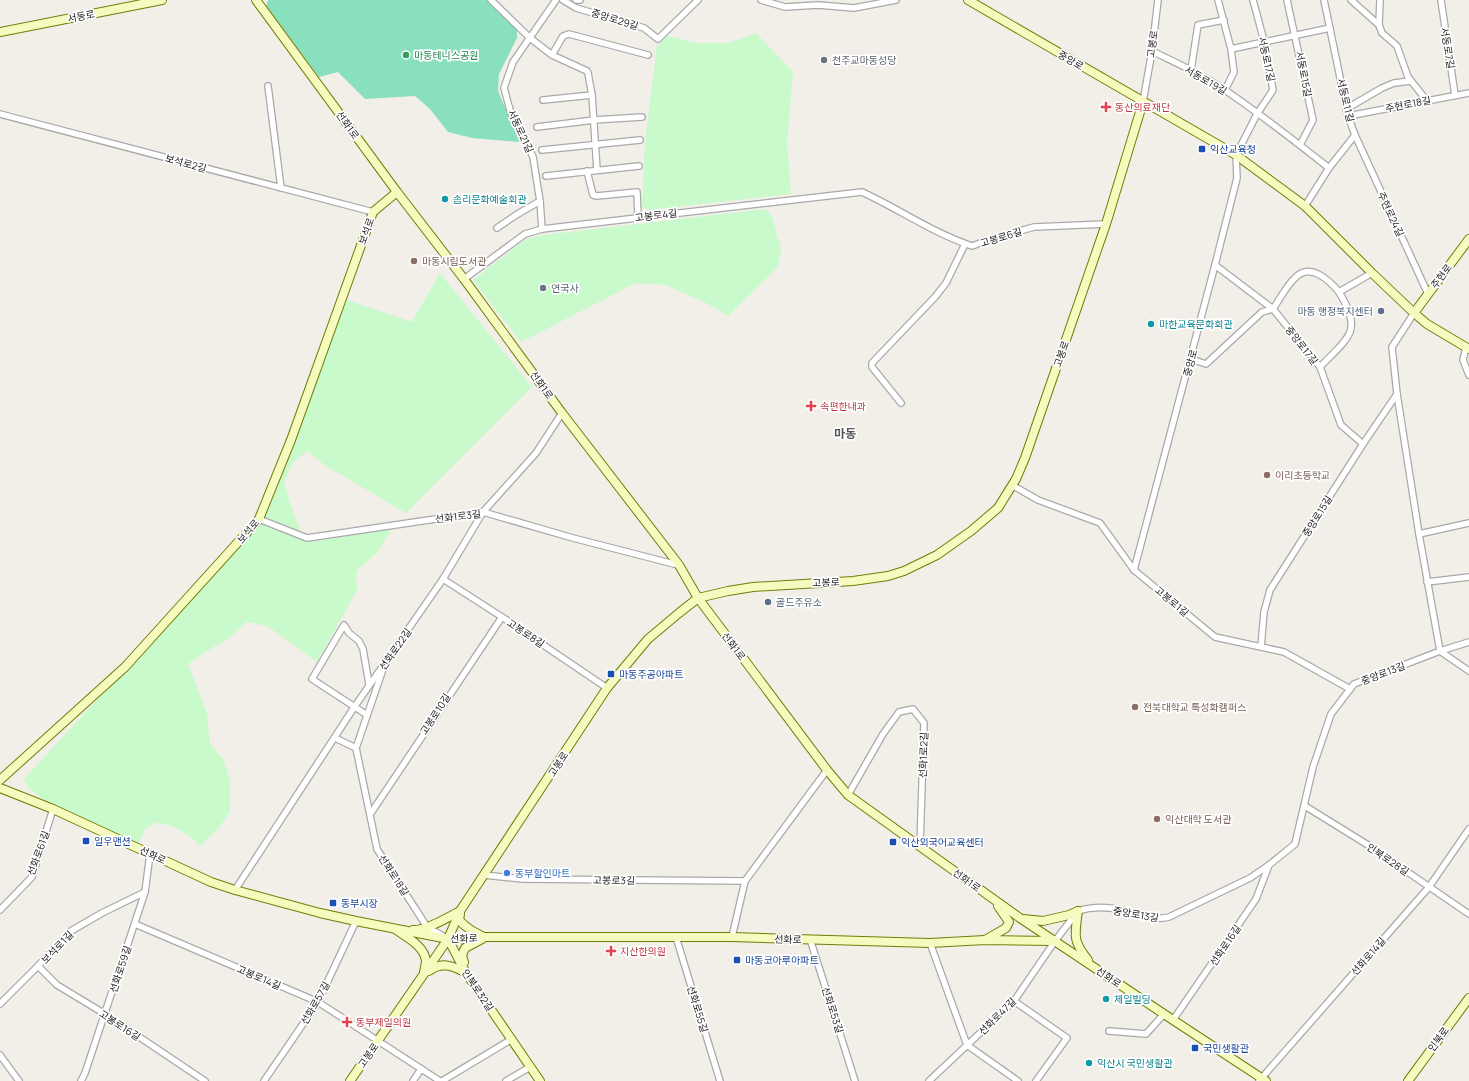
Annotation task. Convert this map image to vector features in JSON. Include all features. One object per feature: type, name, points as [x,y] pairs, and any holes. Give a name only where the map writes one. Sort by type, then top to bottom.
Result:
[{"type":"street","name":"서동로","points":[[0,32],[162,0]]},
{"type":"street","points":[[491,0],[530,38],[552,55],[588,73],[592,95],[597,170]]},
{"type":"street","name":"서동로21길","points":[[542,229],[540,201],[533,157],[510,110],[504,88],[513,62],[556,0]]},
{"type":"street","name":"중앙로29길","points":[[563,0],[576,8],[644,28],[658,39],[698,0]]},
{"type":"street","points":[[761,0],[785,7],[818,5],[854,8],[896,0]]},
{"type":"street","name":"중앙로","points":[[968,0],[1236,155],[1305,206],[1372,274],[1427,324],[1468,348]]},
{"type":"street","name":"고봉로","points":[[350,1081],[448,939],[460,911],[607,688],[648,639],[698,598],[753,587],[853,581],[888,576],[904,571],[937,555],[998,508],[1012,485],[1025,458],[1106,224],[1143,102],[1152,51],[1158,0]]},
{"type":"street","points":[[1218,0],[1231,49],[1234,72],[1225,90]]},
{"type":"street","name":"서동로17길","points":[[1253,0],[1264,42],[1273,90],[1257,114]]},
{"type":"street","name":"서동로15길","points":[[1287,0],[1313,120],[1300,145]]},
{"type":"street","points":[[1351,0],[1379,25]]},
{"type":"street","points":[[1380,0],[1379,25],[1382,33],[1397,46],[1408,77],[1426,101]]},
{"type":"street","name":"서동로7길","points":[[1441,0],[1455,95]]},
{"type":"street","name":"선화1로","points":[[258,1],[397,192],[464,279],[562,413],[679,565],[698,598],[827,770],[848,795],[994,900],[1055,941]]},
{"type":"street","name":"서동로11길","points":[[1305,206],[1329,168],[1355,135],[1346,109],[1326,2]]},
{"type":"street","points":[[1191,70],[1198,25],[1224,20]]},
{"type":"street","points":[[1231,49],[1330,28]]},
{"type":"street","points":[[552,55],[563,36],[569,34],[648,55]]},
{"type":"street","name":"서동로19길","points":[[1152,51],[1191,70],[1225,90],[1329,168]]},
{"type":"street","points":[[1346,109],[1382,88],[1394,83],[1411,81]]},
{"type":"street","points":[[268,86],[281,188]]},
{"type":"street","name":"주현로18길","points":[[1348,116],[1469,93]]},
{"type":"street","points":[[543,100],[592,95]]},
{"type":"street","name":"보석로2길","points":[[0,114],[373,212]]},
{"type":"street","points":[[1236,155],[1257,114]]},
{"type":"street","points":[[537,127],[594,120],[642,117]]},
{"type":"street","name":"주현로24길","points":[[1355,135],[1428,294]]},
{"type":"street","points":[[542,150],[640,140]]},
{"type":"street","name":"중앙로","points":[[1134,570],[1191,359],[1237,178],[1236,155]]},
{"type":"street","points":[[546,176],[639,166]]},
{"type":"street","points":[[588,171],[593,195],[597,196],[637,192],[638,217]]},
{"type":"street","name":"보석로","points":[[0,780],[125,667],[259,519],[291,440],[373,212],[397,192]]},
{"type":"street","name":"고봉로6길","points":[[862,192],[882,201],[956,241],[972,246],[1034,227],[1106,224]]},
{"type":"street","name":"고봉로4길","points":[[464,279],[525,234],[542,229],[862,192]]},
{"type":"street","points":[[497,228],[540,201]]},
{"type":"street","name":"주현로","points":[[1414,313],[1469,238]]},
{"type":"street","points":[[901,403],[872,367],[872,363],[935,297],[946,283],[965,244]]},
{"type":"street","name":"중앙로17길","points":[[1215,265],[1274,309],[1320,367],[1341,425],[1363,444]]},
{"type":"street","points":[[1191,359],[1206,364],[1262,312],[1274,309],[1295,277],[1301,273],[1310,271],[1320,274],[1330,281],[1346,304],[1350,316],[1351,328],[1345,339],[1320,367]]},
{"type":"street","points":[[1339,292],[1372,274]]},
{"type":"street","points":[[1414,313],[1392,347],[1397,394],[1427,582],[1440,651],[1469,671]]},
{"type":"street","points":[[1468,348],[1463,360],[1469,375]]},
{"type":"street","name":"중앙로15길","points":[[1261,647],[1264,612],[1270,590],[1363,444],[1397,394]]},
{"type":"street","name":"선화로22길","points":[[234,890],[369,684],[386,664],[443,579],[483,512],[536,453],[562,413]]},
{"type":"street","name":"고봉로1길","points":[[1012,485],[1038,500],[1100,523],[1134,570],[1215,637],[1284,652],[1350,689]]},
{"type":"street","name":"선화1로3길","points":[[259,519],[307,538],[483,512],[573,538],[679,565]]},
{"type":"street","points":[[1419,534],[1469,523]]},
{"type":"street","points":[[1427,582],[1469,577]]},
{"type":"street","name":"고봉로8길","points":[[443,579],[607,688]]},
{"type":"street","name":"고봉로10길","points":[[370,813],[502,617]]},
{"type":"street","points":[[367,715],[312,679],[344,625],[349,633],[359,641],[363,649],[369,684]]},
{"type":"street","name":"중앙로13길","points":[[1078,911],[1098,907],[1160,919],[1169,917],[1250,878],[1269,865],[1295,844],[1313,767],[1331,714],[1354,684],[1440,651],[1469,642]]},
{"type":"street","points":[[335,738],[356,748],[386,664]]},
{"type":"street","name":"선화1로2길","points":[[848,795],[883,734],[899,712],[913,709],[924,723],[920,846]]},
{"type":"street","name":"선화로18길","points":[[356,748],[377,849],[427,927],[448,939]]},
{"type":"street","points":[[732,937],[745,880],[827,770]]},
{"type":"street","name":"선화로","points":[[0,788],[53,809],[205,879],[234,890],[320,913],[448,939],[484,937],[732,937],[930,942],[985,940],[1055,941],[1262,1080]]},
{"type":"street","name":"인북로28길","points":[[1305,806],[1368,845],[1469,914]]},
{"type":"street","name":"선화로61길","points":[[0,910],[32,877],[53,809]]},
{"type":"street","name":"선화로14길","points":[[1262,1080],[1429,887],[1469,829]]},
{"type":"street","name":"선화로59길","points":[[81,1081],[106,1014],[145,892],[150,854]]},
{"type":"street","name":"선화로16길","points":[[1173,1020],[1256,899],[1269,865]]},
{"type":"street","name":"고봉로3길","points":[[484,876],[524,879],[745,880]]},
{"type":"street","name":"보석로1길","points":[[0,1004],[71,931],[102,913],[145,892]]},
{"type":"street","points":[[985,940],[1006,928],[1009,922],[994,900]]},
{"type":"street","points":[[392,928],[417,930],[427,927],[460,911]]},
{"type":"street","points":[[460,911],[459,920],[463,925],[484,937]]},
{"type":"street","points":[[1020,918],[1043,921],[1069,915],[1078,911]]},
{"type":"street","points":[[1055,941],[1078,911]]},
{"type":"street","points":[[1078,911],[1076,939],[1079,949],[1093,966]]},
{"type":"street","name":"선화로57길","points":[[264,1081],[318,1002],[356,921]]},
{"type":"street","name":"고봉로14길","points":[[135,924],[318,1002],[441,1081]]},
{"type":"street","points":[[392,928],[417,945],[422,951],[426,961],[424,975]]},
{"type":"street","points":[[466,973],[462,955],[465,948],[484,937]]},
{"type":"street","name":"선화로55길","points":[[676,937],[720,1081]]},
{"type":"street","name":"인북로32길","points":[[448,939],[466,973],[540,1081]]},
{"type":"street","name":"선화로53길","points":[[810,939],[855,1081]]},
{"type":"street","name":"선화로47길","points":[[929,1081],[1014,1001],[1055,941]]},
{"type":"street","points":[[930,942],[967,1045],[1018,1081]]},
{"type":"street","name":"고봉로16길","points":[[38,966],[57,985],[106,1014],[204,1081]]},
{"type":"street","points":[[424,975],[434,966],[452,966],[466,973]]},
{"type":"street","name":"인북로","points":[[1408,1081],[1469,998]]},
{"type":"street","points":[[1014,1001],[1067,1038],[1036,1081]]},
{"type":"street","points":[[1109,1031],[1146,1034],[1164,1014]]},
{"type":"street","points":[[441,1081],[512,1039]]},
{"type":"street","points":[[0,1055],[19,1081]]},
{"type":"street","points":[[506,1081],[530,1067]]},
{"type":"street","points":[[413,1081],[421,1069]]},
{"type":"green space","name":"마동테니스공원","points":[[268,0],[486,0],[517,30],[517,38],[499,74],[498,91],[520,142],[472,138],[448,132],[430,109],[415,96],[365,99],[338,72],[319,77],[266,6]]},
{"type":"green space","points":[[756,33],[793,72],[787,142],[791,194],[649,210],[642,206],[645,142],[657,46],[667,36],[696,43],[728,43]]},
{"type":"green space","points":[[766,209],[772,217],[781,249],[778,267],[728,316],[706,303],[666,285],[636,283],[521,342],[473,280],[526,239],[543,235]]},
{"type":"green space","points":[[440,273],[532,387],[406,513],[323,464],[308,451],[294,461],[284,481],[300,531],[263,517],[344,299],[412,322]]},
{"type":"green space","points":[[260,523],[308,542],[390,528],[389,534],[377,553],[358,569],[355,579],[358,588],[317,662],[267,626],[247,622],[225,641],[213,647],[188,664],[207,714],[210,744],[224,760],[230,781],[230,811],[220,827],[200,846],[192,838],[180,830],[167,824],[156,823],[145,829],[139,843],[41,798],[29,789],[24,779]]},
{"type":"place","name":"마동테니스공원","points":[[406,55]]},
{"type":"place","name":"천주교마동성당","points":[[824,60]]},
{"type":"place","name":"동산의료재단","points":[[1106,107]]},
{"type":"place","name":"익산교육청","points":[[1202,149]]},
{"type":"place","name":"솜리문화예술회관","points":[[445,199]]},
{"type":"place","name":"마동시립도서관","points":[[414,261]]},
{"type":"place","name":"연국사","points":[[543,288]]},
{"type":"place","name":"마동 행정복지센터","points":[[1381,311]]},
{"type":"place","name":"마한교육문화회관","points":[[1151,324]]},
{"type":"place","name":"속편한내과","points":[[811,406]]},
{"type":"place","name":"이리초등학교","points":[[1267,475]]},
{"type":"place","name":"골드주유소","points":[[768,602]]},
{"type":"place","name":"마동주공아파트","points":[[611,674]]},
{"type":"place","name":"전북대학교 특성화캠퍼스","points":[[1135,707]]},
{"type":"place","name":"익산대학 도서관","points":[[1157,819]]},
{"type":"place","name":"일우맨션","points":[[86,841]]},
{"type":"place","name":"익산외국어교육센터","points":[[893,842]]},
{"type":"place","name":"동부할인마트","points":[[507,873]]},
{"type":"place","name":"동부시장","points":[[333,903]]},
{"type":"place","name":"지산한의원","points":[[611,951]]},
{"type":"place","name":"마동코아루아파트","points":[[737,960]]},
{"type":"place","name":"제일빌딩","points":[[1106,999]]},
{"type":"place","name":"동부제일의원","points":[[347,1022]]},
{"type":"place","name":"국민생활관","points":[[1195,1048]]},
{"type":"place","name":"익산시 국민생활관","points":[[1089,1063]]},
{"type":"district","name":"마동","points":[[845,434]]}]
